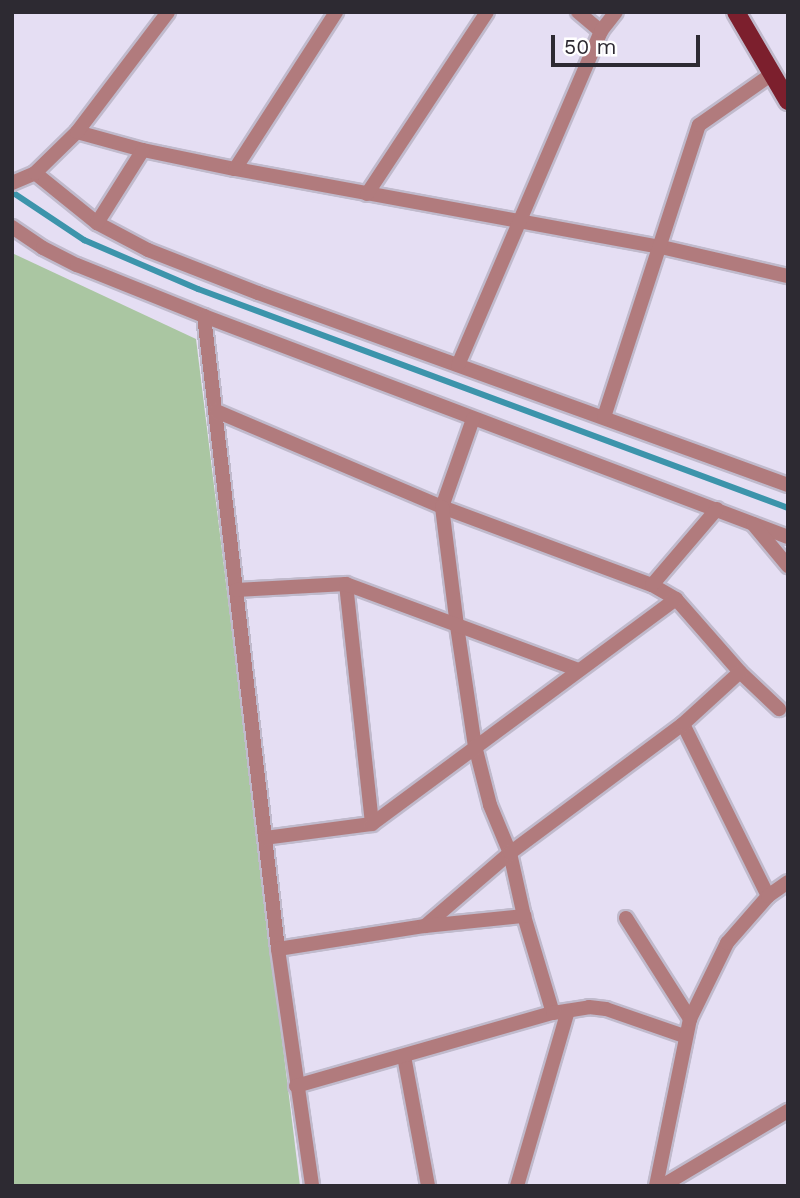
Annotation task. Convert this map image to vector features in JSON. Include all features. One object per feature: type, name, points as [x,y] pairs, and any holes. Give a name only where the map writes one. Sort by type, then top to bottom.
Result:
[{"type":"main road","points":[[736,12],[788,101]]},
{"type":"street","points":[[12,183],[35,173],[77,132],[168,12]]},
{"type":"street","points":[[235,169],[336,12]]},
{"type":"street","points":[[367,194],[487,12]]},
{"type":"street","points":[[578,12],[601,31]]},
{"type":"street","points":[[458,365],[601,31],[616,12]]},
{"type":"street","points":[[604,417],[699,125],[772,74]]},
{"type":"street","points":[[77,132],[143,150],[235,169],[661,247],[788,276]]},
{"type":"street","points":[[97,223],[143,150]]},
{"type":"street","points":[[35,173],[97,223],[148,250],[258,293],[788,485]]},
{"type":"street","points":[[12,227],[43,248],[77,265],[204,316],[788,537]]},
{"type":"street","points":[[204,316],[278,949],[312,1186]]},
{"type":"street","points":[[216,411],[442,507],[652,585],[676,599],[740,672],[779,709]]},
{"type":"street","points":[[473,419],[442,507],[457,626],[475,746],[490,805],[510,853],[524,916],[560,1012],[517,1186]]},
{"type":"street","points":[[652,585],[717,509]]},
{"type":"street","points":[[752,524],[788,566]]},
{"type":"street","points":[[236,590],[346,584],[579,670]]},
{"type":"street","points":[[346,584],[372,824]]},
{"type":"street","points":[[265,838],[372,824],[676,599]]},
{"type":"street","points":[[425,926],[510,853],[683,724],[740,672]]},
{"type":"street","points":[[683,724],[768,896]]},
{"type":"street","points":[[656,1186],[684,1036],[690,1019],[727,943],[768,896],[788,882]]},
{"type":"street","points":[[278,949],[425,926],[524,916]]},
{"type":"street","points":[[626,918],[690,1019]]},
{"type":"street","points":[[296,1086],[560,1012],[606,1009],[684,1036]]},
{"type":"street","points":[[404,1056],[428,1186]]},
{"type":"street","points":[[662,1186],[788,1111]]},
{"type":"green space","points":[[12,253],[196,339],[300,1186],[12,1186]]},
{"type":"waterway","points":[[12,192],[84,240],[198,289],[788,508]]}]
